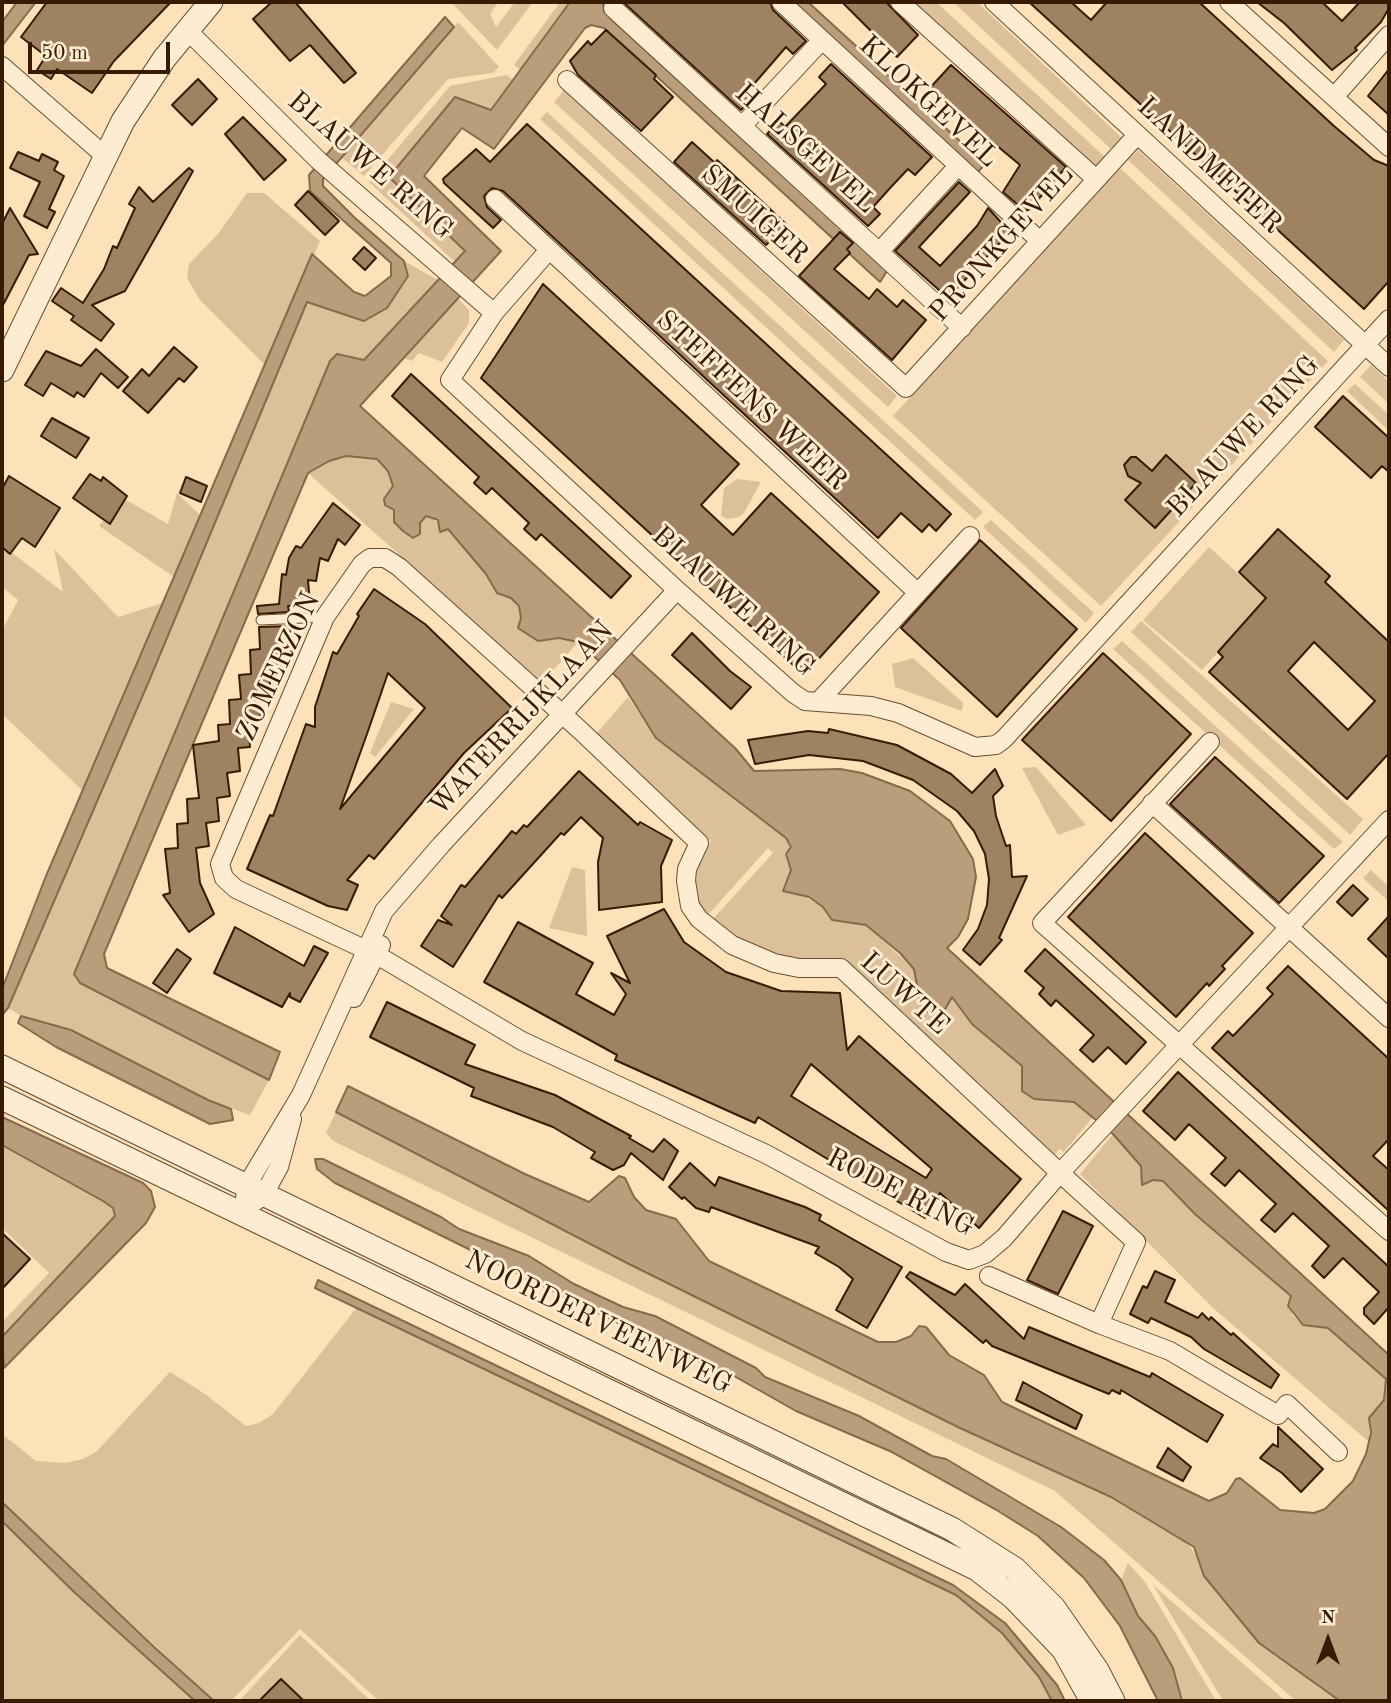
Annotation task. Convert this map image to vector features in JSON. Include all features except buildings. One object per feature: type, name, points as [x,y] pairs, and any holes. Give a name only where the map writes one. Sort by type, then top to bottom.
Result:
[{"type":"street","points":[[2,370],[104,155],[143,89],[211,2]]},
{"type":"street","name":"KLOKGEVEL","points":[[781,2],[1040,241]]},
{"type":"street","points":[[900,2],[1096,179]]},
{"type":"street","name":"LANDMETER","points":[[994,2],[1389,367]]},
{"type":"street","points":[[1229,2],[1389,147]]},
{"type":"street","name":"HALSGEVEL","points":[[613,8],[962,328]]},
{"type":"street","name":"BLAUWE RING","points":[[187,30],[318,160],[494,313],[450,380],[677,590],[805,701],[870,706],[918,721],[975,747],[996,745],[1389,319]]},
{"type":"street","points":[[1334,97],[1389,35]]},
{"type":"street","points":[[742,126],[822,40]]},
{"type":"street","points":[[2,66],[104,155]]},
{"type":"street","name":"SMUIGER","points":[[567,80],[906,388]]},
{"type":"street","name":"PRONKGEVEL","points":[[906,388],[1137,135]]},
{"type":"street","points":[[879,252],[958,166]]},
{"type":"street","name":"STEFFENS WEER","points":[[495,199],[917,592]]},
{"type":"street","points":[[494,313],[549,250]]},
{"type":"street","points":[[818,702],[970,536]]},
{"type":"street","name":"ZOMERZON","points":[[371,952],[236,889],[224,878],[220,864],[325,617],[362,564],[370,558],[385,558],[399,567],[563,715]]},
{"type":"street","name":"WATERRIJKLAAN","points":[[243,1212],[256,1190],[279,1167],[297,1103],[330,1036],[349,1009],[371,952],[407,884],[677,590]]},
{"type":"street","name":"LUWTE","points":[[563,715],[699,843],[687,869],[686,881],[690,906],[699,919],[732,945],[774,963],[799,968],[841,968],[1060,1173]]},
{"type":"street","points":[[1210,742],[1042,923],[1389,1231]]},
{"type":"street","points":[[1152,803],[1389,1018]]},
{"type":"street","name":"RODE RING","points":[[371,952],[522,1041],[766,1154],[946,1252],[969,1260],[985,1254],[1004,1238],[1060,1173],[1389,820]]},
{"type":"street","name":"NOORDERVEENWEG","points":[[2,1068],[940,1522],[1016,1569],[1054,1608],[1097,1670],[1113,1701]]},
{"type":"street","name":"NOORDERVEENWEG","points":[[2,1097],[977,1569],[1014,1598],[1063,1649],[1092,1701]]},
{"type":"street","points":[[1060,1173],[1136,1242],[1099,1324]]},
{"type":"street","points":[[989,1276],[1099,1324],[1170,1351],[1278,1415],[1287,1404],[1338,1452]]},
{"type":"lane","points":[[261,620],[325,617]]},
{"type":"shaded area","points":[[17,2],[36,2],[2,46],[2,22]]},
{"type":"shaded area","points":[[451,2],[498,2],[490,14],[496,27],[515,2],[533,2],[497,50]]},
{"type":"shaded area","points":[[560,2],[572,2],[520,70],[514,65]]},
{"type":"shaded area","points":[[570,2],[603,2],[604,11],[612,20],[887,271],[880,282],[604,28],[591,25],[585,28],[494,149],[462,128],[424,176],[501,251],[360,406],[735,748],[754,771],[840,769],[862,773],[910,791],[950,821],[973,859],[976,877],[968,919],[958,937],[947,948],[1389,1355],[1389,1701],[1340,1701],[1259,1643],[1204,1576],[1194,1547],[1111,1497],[960,1428],[627,1263],[336,1112],[348,1086],[525,1174],[589,1202],[619,1176],[625,1178],[634,1197],[646,1210],[676,1219],[709,1261],[878,1342],[896,1342],[911,1336],[919,1326],[926,1327],[949,1355],[984,1375],[1002,1402],[1209,1501],[1227,1493],[1236,1479],[1240,1478],[1280,1510],[1314,1513],[1325,1509],[1353,1481],[1366,1454],[1371,1433],[1369,1418],[1384,1400],[1386,1379],[1328,1328],[1303,1325],[1288,1306],[1291,1296],[1196,1215],[1163,1181],[1153,1180],[1142,1185],[1141,1166],[1113,1134],[1074,1102],[1034,1099],[1022,1091],[1022,1066],[972,1024],[952,997],[944,1011],[934,1016],[921,1007],[914,969],[900,953],[866,925],[832,920],[823,907],[809,897],[783,891],[791,870],[786,854],[791,847],[786,838],[656,738],[620,680],[578,642],[559,638],[538,641],[518,628],[521,618],[519,606],[511,598],[497,593],[486,574],[448,529],[440,532],[438,520],[426,516],[420,523],[420,534],[413,538],[403,531],[394,522],[394,510],[385,505],[384,499],[393,486],[388,471],[377,459],[346,456],[329,461],[308,473],[104,954],[107,968],[280,1052],[269,1080],[80,983],[74,974],[330,361],[337,354],[364,360],[465,251],[389,177],[455,97],[491,110]]},
{"type":"shaded area","points":[[789,2],[808,2],[985,164],[978,172]]},
{"type":"shaded area","points":[[911,2],[936,2],[1106,158],[1095,169]]},
{"type":"shaded area","points":[[953,2],[977,2],[1122,138],[1111,149]]},
{"type":"shaded area","points":[[445,17],[454,27],[323,179],[323,186],[404,261],[408,276],[387,308],[364,321],[307,302],[149,681],[8,1008],[2,1015],[2,989],[46,876],[312,254],[354,292],[365,296],[391,276],[391,263],[310,191],[309,175]]},
{"type":"shaded area","points":[[458,22],[499,67],[493,73],[448,79],[364,176],[341,157]]},
{"type":"shaded area","points":[[507,75],[513,80],[490,111],[455,97],[389,177],[465,251],[455,262],[369,182],[450,86]]},
{"type":"shaded area","points":[[564,90],[897,396],[888,407],[554,102]]},
{"type":"shaded area","points":[[547,112],[983,512],[975,520],[540,119]]},
{"type":"shaded area","points":[[1138,150],[1344,340],[1334,352],[1128,160]]},
{"type":"shaded area","points":[[1120,168],[1328,361],[1101,606],[893,416]]},
{"type":"shaded area","points":[[247,193],[264,193],[320,241],[265,365],[200,300],[187,278],[189,264],[218,234]]},
{"type":"shaded area","points":[[404,261],[438,280],[364,361],[338,354],[75,974],[81,983],[269,1080],[250,1115],[208,1100],[71,1030],[21,1016],[8,1008],[308,301],[364,321],[408,276]]},
{"type":"shaded area","points":[[458,299],[469,310],[469,323],[442,362],[419,353],[412,361],[404,358]]},
{"type":"shaded area","points":[[1371,365],[1389,382],[1389,404],[1360,377]]},
{"type":"shaded area","points":[[1355,384],[1389,415],[1389,431],[1347,391]]},
{"type":"shaded area","points":[[346,456],[377,459],[388,470],[394,486],[384,498],[420,523],[427,516],[448,529],[486,574],[497,593],[511,598],[519,606],[521,618],[518,628],[538,641],[559,638],[578,642],[542,683],[308,473],[329,461]]},
{"type":"shaded area","points":[[737,479],[761,482],[744,513],[739,517],[726,519],[721,515],[724,488]]},
{"type":"shaded area","points":[[177,493],[200,515],[174,577],[99,526],[121,497],[168,524]]},
{"type":"shaded area","points":[[991,520],[1094,613],[1086,623],[983,527]]},
{"type":"shaded area","points":[[2,545],[63,592],[54,549],[118,617],[163,603],[82,790],[2,714],[2,631],[18,600],[2,587]]},
{"type":"shaded area","points":[[1209,547],[1266,599],[1202,670],[1143,620]]},
{"type":"shaded area","points":[[1141,621],[1363,819],[1350,835],[1131,632]]},
{"type":"shaded area","points":[[1122,641],[1343,842],[1334,849],[1113,649]]},
{"type":"shaded area","points":[[913,658],[963,703],[962,711],[895,687],[892,664]]},
{"type":"shaded area","points":[[628,697],[656,738],[786,838],[791,847],[786,854],[796,892],[823,907],[832,920],[866,925],[914,969],[917,994],[951,996],[972,1024],[1022,1066],[1024,1080],[1047,1100],[1074,1102],[1093,1117],[1064,1152],[1060,1149],[1051,1158],[841,960],[801,963],[778,957],[731,938],[711,921],[773,853],[768,848],[707,916],[699,909],[693,890],[694,872],[711,841],[596,734]]},
{"type":"shaded area","points":[[391,702],[414,709],[375,757],[370,753]]},
{"type":"shaded area","points":[[1036,767],[1086,825],[1058,835],[1022,768]]},
{"type":"shaded area","points":[[572,867],[585,870],[587,936],[549,928]]},
{"type":"shaded area","points":[[1371,870],[1389,887],[1389,902],[1363,878]]},
{"type":"shaded area","points":[[21,1016],[71,1030],[208,1100],[231,1109],[233,1120],[210,1124],[56,1047],[18,1023]]},
{"type":"shaded area","points":[[336,1112],[627,1263],[960,1428],[1111,1497],[1187,1542],[1199,1560],[1303,1672],[1340,1701],[1296,1701],[1055,1491],[333,1141],[326,1133]]},
{"type":"shaded area","points":[[2,1117],[143,1183],[151,1191],[155,1207],[146,1223],[4,1368],[2,1337],[115,1216],[113,1208],[103,1201],[2,1145]]},
{"type":"shaded area","points":[[1113,1134],[1153,1180],[1163,1181],[1196,1215],[1291,1296],[1292,1315],[1303,1325],[1328,1328],[1386,1379],[1384,1400],[1369,1418],[1369,1442],[1213,1308],[1080,1174]]},
{"type":"shaded area","points":[[2,1145],[103,1201],[113,1208],[115,1216],[2,1337],[2,1322],[49,1273],[2,1228]]},
{"type":"shaded area","points":[[315,1159],[323,1159],[441,1217],[459,1229],[529,1256],[574,1284],[623,1307],[655,1316],[756,1368],[765,1377],[859,1416],[932,1456],[946,1459],[1061,1527],[1104,1560],[1121,1580],[1138,1616],[1155,1636],[1173,1668],[1182,1701],[1158,1701],[1120,1626],[1084,1578],[1038,1536],[995,1509],[892,1452],[796,1411],[734,1376],[683,1355],[335,1183],[317,1169]]},
{"type":"shaded area","points":[[318,1280],[953,1585],[1005,1623],[1057,1685],[1065,1701],[1052,1701],[1039,1677],[1002,1633],[956,1595],[315,1288]]},
{"type":"shaded area","points":[[357,1307],[956,1595],[1002,1633],[1039,1677],[1052,1701],[379,1701],[300,1629],[231,1701],[214,1701],[2,1502],[2,1434],[36,1461],[65,1463],[83,1459],[96,1452],[170,1372],[205,1394],[246,1426],[259,1423],[273,1414]]},
{"type":"shaded area","points":[[2,1502],[214,1701],[195,1701],[74,1592],[2,1521]]},
{"type":"shaded area","points":[[2,1521],[74,1592],[195,1701],[2,1701]]},
{"type":"shaded area","points":[[1128,1563],[1145,1582],[1216,1701],[1182,1701],[1173,1668],[1155,1636],[1138,1616],[1121,1580]]},
{"type":"shaded area","points":[[1153,1585],[1280,1696],[1286,1701],[1223,1701]]},
{"type":"shaded area","points":[[300,1635],[371,1701],[239,1701]]}]
